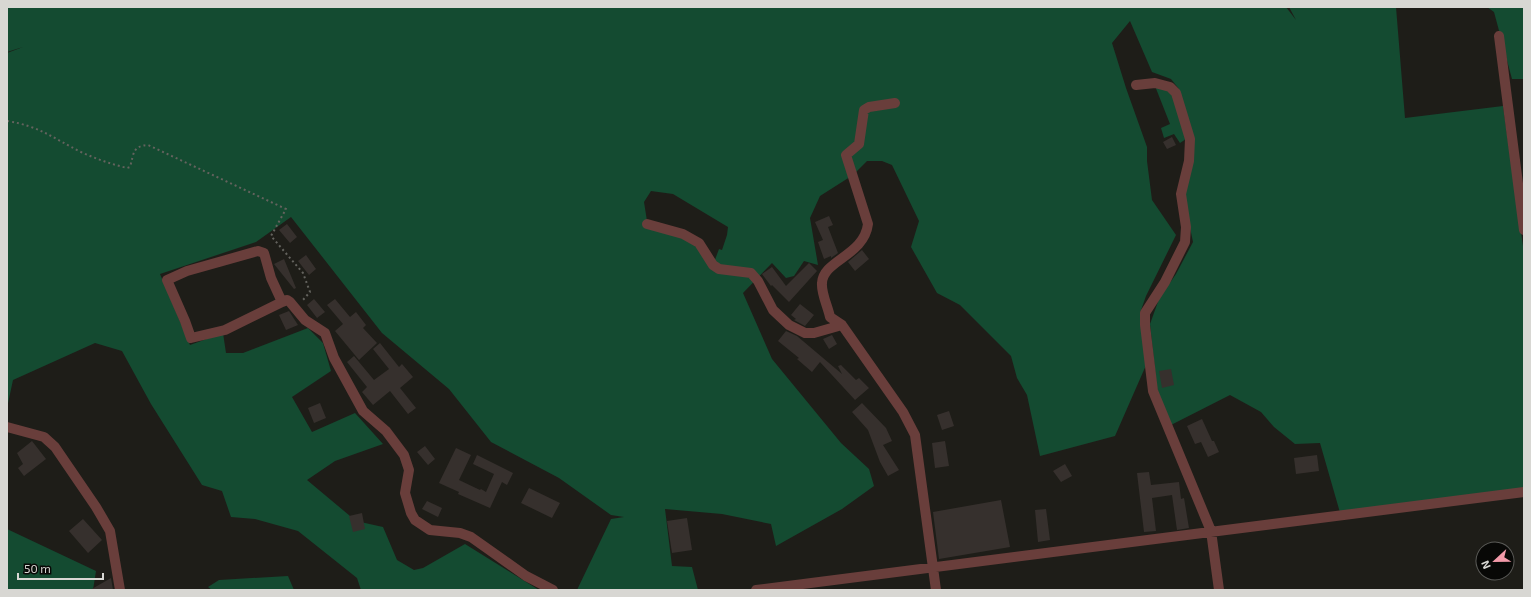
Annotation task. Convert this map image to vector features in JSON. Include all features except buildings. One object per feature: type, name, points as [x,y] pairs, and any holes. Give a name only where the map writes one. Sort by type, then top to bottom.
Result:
[{"type":"street","points":[[1499,36],[1524,230]]},
{"type":"street","points":[[1136,85],[1155,83],[1170,87],[1176,93],[1190,139],[1189,161],[1181,194],[1186,227],[1185,242],[1165,282],[1145,313],[1145,325],[1153,391],[1211,531],[1219,590]]},
{"type":"street","points":[[896,103],[869,107],[864,110],[859,144],[846,155],[868,224],[867,233],[862,242],[825,273],[822,284],[830,317],[842,325],[903,412],[915,434],[936,590]]},
{"type":"street","points":[[647,224],[683,234],[699,243],[713,265],[719,268],[751,273],[758,281],[773,310],[789,325],[805,333],[814,333],[842,325]]},
{"type":"street","points":[[282,302],[271,278],[264,253],[258,251],[187,271],[167,280],[186,321],[191,338],[225,330],[288,300],[305,320],[325,333],[334,358],[363,411],[386,431],[404,455],[408,470],[405,493],[410,513],[415,520],[430,530],[460,533],[472,537],[526,576],[553,590]]},
{"type":"street","points":[[7,427],[44,437],[55,447],[96,507],[110,531],[120,590]]},
{"type":"street","points":[[756,590],[1524,492]]},
{"type":"path","points":[[7,121],[36,127],[103,162],[127,168],[130,167],[133,151],[136,147],[148,145],[286,209],[271,236],[303,273],[310,292],[297,309]]},
{"type":"green space","points":[[7,7],[1286,7],[1296,20],[1289,7],[1396,7],[1405,118],[1503,106],[1524,253],[1524,490],[1341,516],[1320,443],[1295,444],[1274,427],[1261,412],[1230,395],[1169,426],[1157,388],[1150,324],[1159,299],[1176,274],[1193,242],[1184,199],[1186,139],[1180,143],[1174,134],[1164,138],[1161,128],[1170,124],[1155,86],[1179,89],[1171,79],[1152,72],[1130,21],[1112,43],[1147,147],[1147,161],[1152,200],[1176,235],[1146,296],[1140,313],[1147,363],[1115,436],[1040,456],[1027,395],[1017,378],[1011,356],[960,305],[937,293],[911,247],[919,221],[892,165],[882,161],[867,161],[853,175],[820,196],[810,218],[818,265],[804,261],[794,276],[786,278],[772,263],[743,293],[772,359],[841,443],[869,469],[874,486],[842,509],[776,546],[771,524],[722,514],[665,509],[672,566],[692,567],[698,590],[577,590],[611,519],[624,517],[611,515],[559,478],[491,442],[449,389],[382,333],[291,217],[256,242],[160,274],[190,345],[223,333],[226,353],[243,353],[308,328],[323,343],[331,371],[292,397],[312,432],[355,413],[383,444],[335,461],[307,480],[356,521],[383,527],[397,560],[414,570],[423,568],[465,544],[539,590],[361,590],[357,578],[298,531],[255,519],[231,517],[222,491],[202,485],[151,404],[122,351],[95,343],[13,380],[7,408],[7,53],[23,47],[7,52]],"holes":[[[651,191],[673,194],[728,227],[722,250],[719,249],[713,265],[701,247],[647,221],[644,202]]]},
{"type":"green space","points":[[1487,7],[1524,7],[1524,79],[1512,79],[1494,12]]},
{"type":"green space","points":[[7,529],[96,571],[93,590],[7,590]]},
{"type":"green space","points":[[288,576],[294,590],[212,590],[208,587],[219,580]]}]
